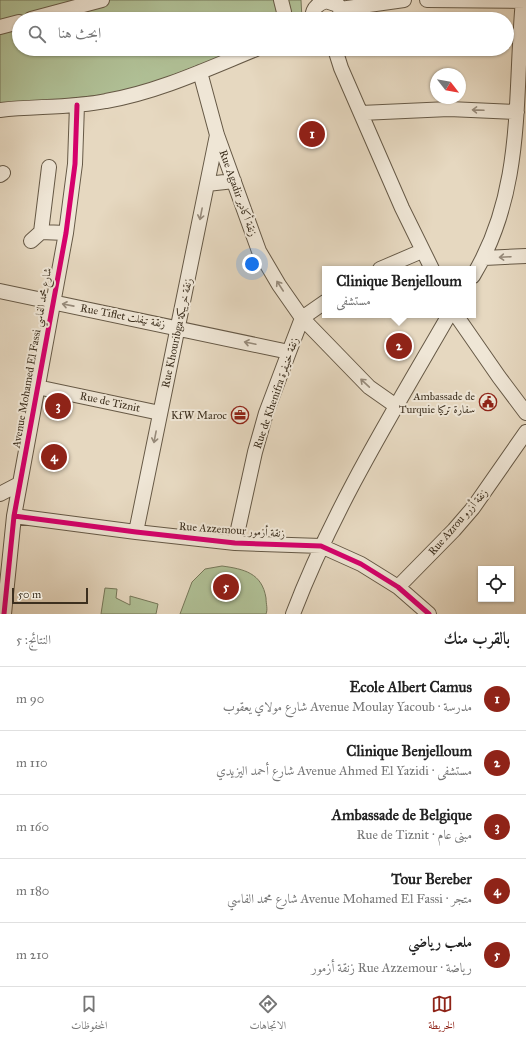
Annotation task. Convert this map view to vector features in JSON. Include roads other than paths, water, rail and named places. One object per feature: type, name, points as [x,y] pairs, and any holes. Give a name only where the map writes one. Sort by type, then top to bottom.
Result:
[{"type":"street","points":[[57,12],[102,0]]},
{"type":"street","points":[[313,10],[321,3],[332,2],[339,8],[404,0]]},
{"type":"street","points":[[427,0],[524,1],[517,112],[521,130],[499,222],[484,258],[476,271]]},
{"type":"street","points":[[0,27],[12,24]]},
{"type":"street","points":[[0,110],[77,105],[127,97],[200,72],[239,56]]},
{"type":"street","points":[[337,56],[341,68],[422,251],[430,266]]},
{"type":"street","name":"Rue Agadir زنقة أكادير","points":[[200,72],[217,134],[259,251],[279,285],[302,318],[364,383],[396,406]]},
{"type":"street","name":"Avenue Mohamed El Fassi شارع محمد الفاسي","points":[[4,614],[14,516],[19,484],[66,233],[75,164],[77,105]]},
{"type":"street","points":[[361,113],[449,109],[517,112]]},
{"type":"street","name":"Rue Khouribga زنقة خريبكة","points":[[136,532],[217,134]]},
{"type":"street","points":[[49,167],[36,237],[66,233]]},
{"type":"street","points":[[207,184],[234,181]]},
{"type":"street","points":[[387,266],[422,251]]},
{"type":"street","points":[[484,258],[526,256]]},
{"type":"street","name":"Rue Tiflet زنقة تيفلت","points":[[0,291],[288,352]]},
{"type":"street","points":[[302,318],[322,304]]},
{"type":"street","name":"Rue de Khenifra زنقة خنيفرة","points":[[235,543],[255,452],[266,413],[302,318]]},
{"type":"street","points":[[293,614],[321,546],[396,406],[448,318]]},
{"type":"street","points":[[458,318],[499,377],[526,412]]},
{"type":"street","name":"Rue de Tiznit","points":[[37,387],[160,413]]},
{"type":"street","name":"Rue Azrou زنقة أزرو","points":[[398,587],[454,530],[473,508],[526,432]]},
{"type":"street","points":[[0,494],[19,484]]},
{"type":"street","name":"Rue Azzemour زنقة أزمور","points":[[14,516],[235,543],[321,546],[360,564],[398,587],[429,614]]},
{"type":"place","name":"Ecole Albert Camus","points":[[312,134]]},
{"type":"place","name":"Clinique Benjelloum","points":[[399,346]]},
{"type":"place","name":"Ambassade de Turquie سفارة تركيا","points":[[488,402]]},
{"type":"place","name":"Ambassade de Belgique","points":[[58,406]]},
{"type":"place","name":"KfW Maroc","points":[[240,415]]},
{"type":"place","name":"Tour Bereber","points":[[54,457]]},
{"type":"place","name":"ملعب رياضي","points":[[226,587]]}]
